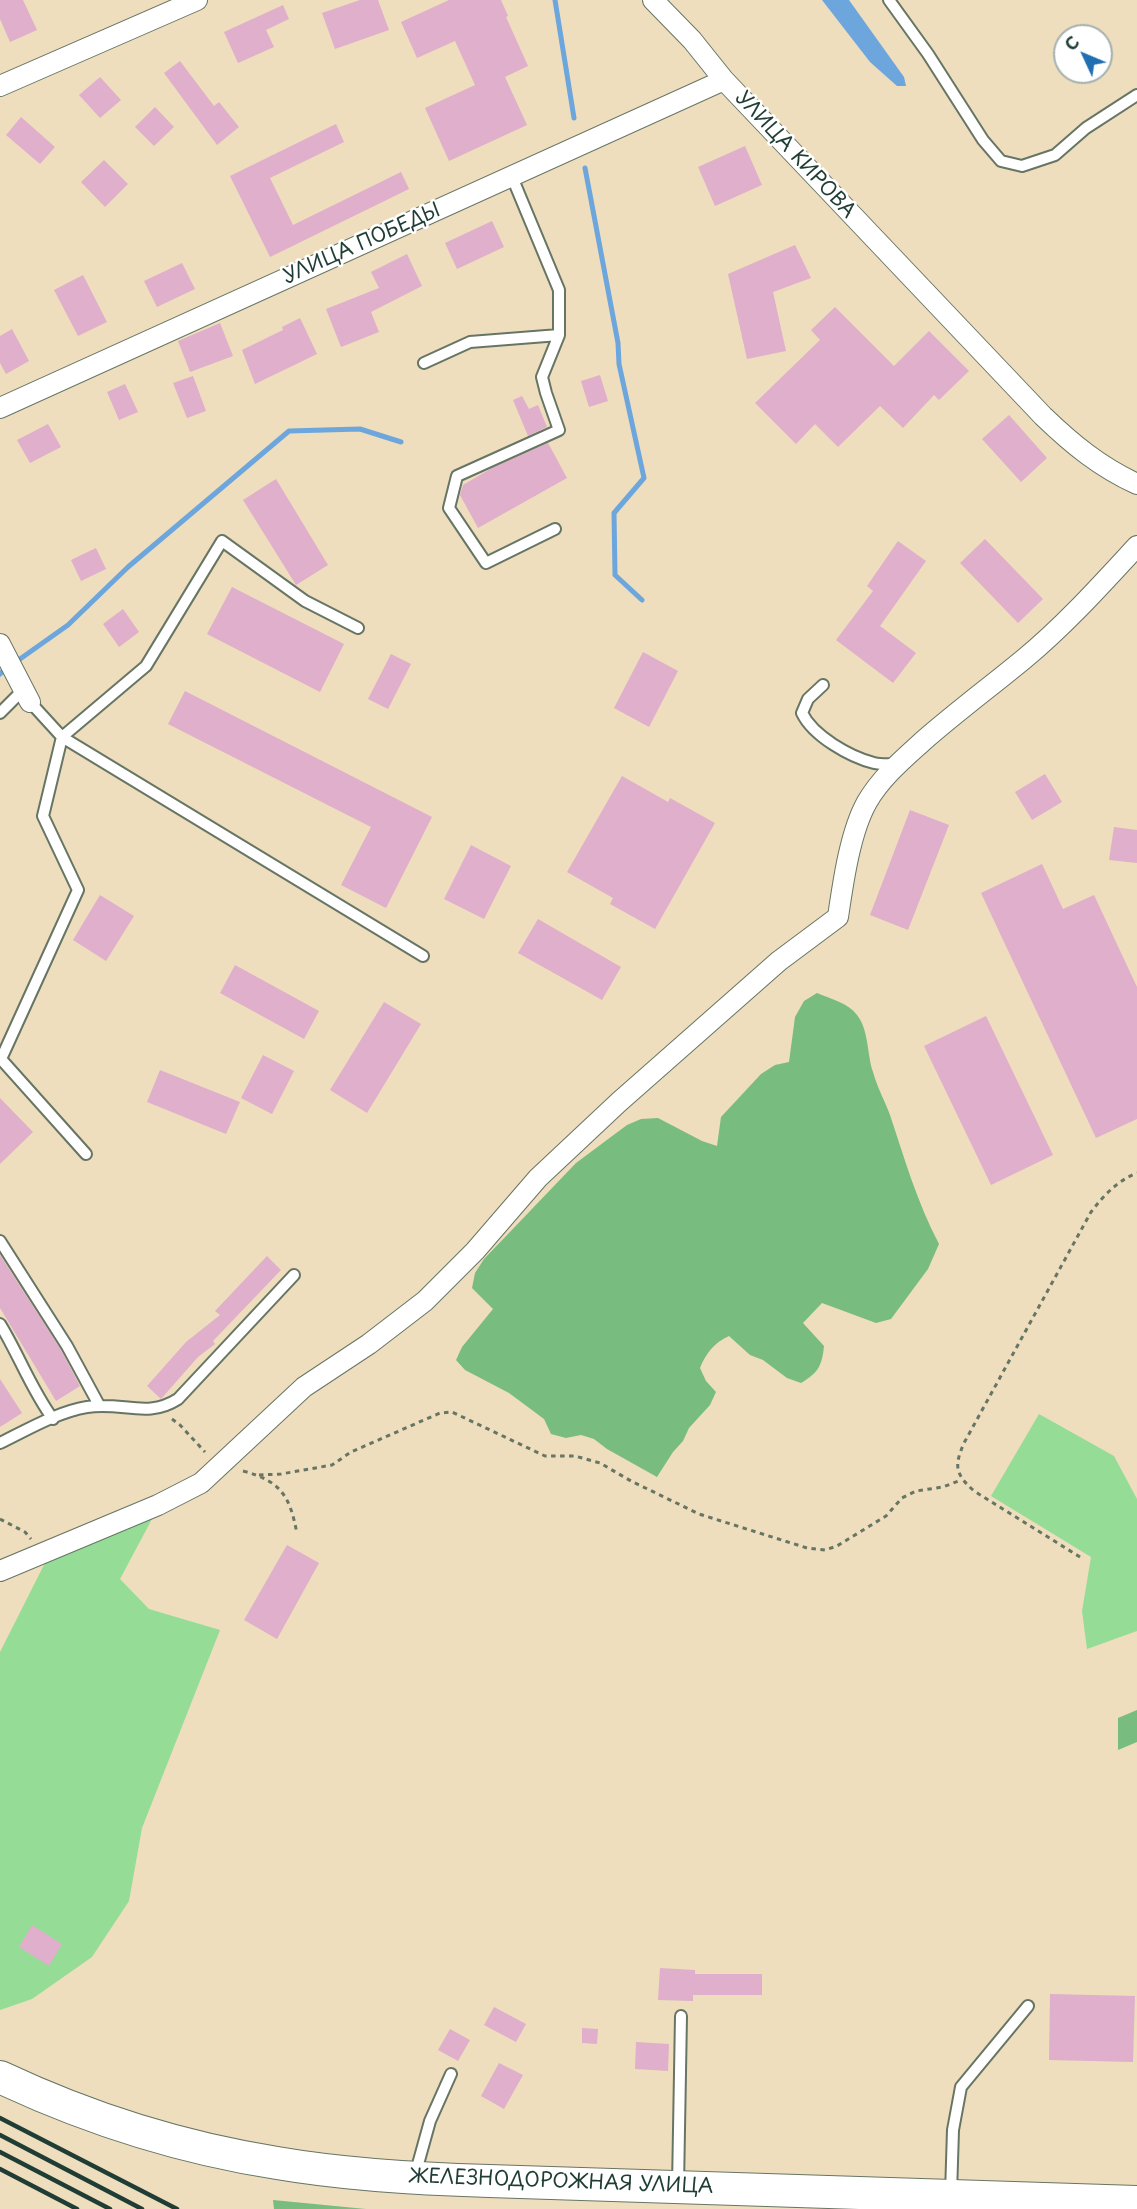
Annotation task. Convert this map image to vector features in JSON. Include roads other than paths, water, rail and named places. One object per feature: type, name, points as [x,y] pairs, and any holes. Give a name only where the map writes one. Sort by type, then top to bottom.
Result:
[{"type":"main road","name":"ЖЕЛЕЗНОДОРОЖНАЯ УЛИЦА","points":[[0,2077],[68,2106],[137,2130],[201,2148],[276,2163],[414,2178],[1137,2202]]},
{"type":"street","points":[[0,86],[197,0]]},
{"type":"street","name":"УЛИЦА КИРОВА","points":[[655,1],[692,40],[724,80],[1067,440],[1105,468],[1137,484]]},
{"type":"street","name":"УЛИЦА ПОБЕДЫ","points":[[0,408],[724,80]]},
{"type":"street","points":[[0,1571],[158,1505],[201,1483],[304,1387],[369,1344],[425,1301],[475,1251],[538,1178],[619,1102],[771,968],[838,917],[844,872],[865,805],[878,783],[965,705],[1025,658],[1063,624],[1137,546]]},
{"type":"street","points":[[0,644],[27,696]]},
{"type":"lane","points":[[889,0],[928,54],[983,140],[1001,161],[1022,166],[1055,155],[1086,128],[1137,95]]},
{"type":"lane","points":[[512,177],[558,290],[559,335],[542,377],[559,430],[457,476],[449,508],[486,563],[555,529]]},
{"type":"lane","points":[[424,363],[470,342],[559,335]]},
{"type":"lane","points":[[86,1154],[1,1059],[78,890],[43,816],[62,737],[146,666],[222,541],[305,602],[358,628]]},
{"type":"lane","points":[[823,685],[808,699],[802,713],[807,723],[851,756],[877,764],[898,764]]},
{"type":"lane","points":[[0,713],[27,696],[62,737],[423,956]]},
{"type":"lane","points":[[0,1241],[67,1346],[99,1405]]},
{"type":"lane","points":[[0,1443],[83,1408],[99,1405],[146,1410],[165,1407],[178,1399],[294,1275]]},
{"type":"lane","points":[[0,1323],[14,1346],[40,1401],[53,1419]]},
{"type":"lane","points":[[951,2197],[953,2130],[961,2087],[1028,2006]]},
{"type":"lane","points":[[678,2186],[681,2016]]},
{"type":"lane","points":[[414,2178],[430,2121],[451,2074]]},
{"type":"water","points":[[822,0],[849,0],[904,77],[906,86],[897,86],[870,62]]},
{"type":"waterway","points":[[555,0],[574,118]]},
{"type":"waterway","points":[[585,168],[618,343],[619,364],[644,478],[614,513],[615,575],[642,600]]},
{"type":"waterway","points":[[20,659],[68,625],[128,567],[289,431],[360,429],[401,442]]},
{"type":"waterway","points":[[0,674],[3,671]]},
{"type":"railway","points":[[0,2118],[177,2209]]},
{"type":"railway","points":[[0,2135],[142,2209]]},
{"type":"railway","points":[[0,2152],[110,2209]]},
{"type":"railway","points":[[0,2169],[77,2209]]}]
